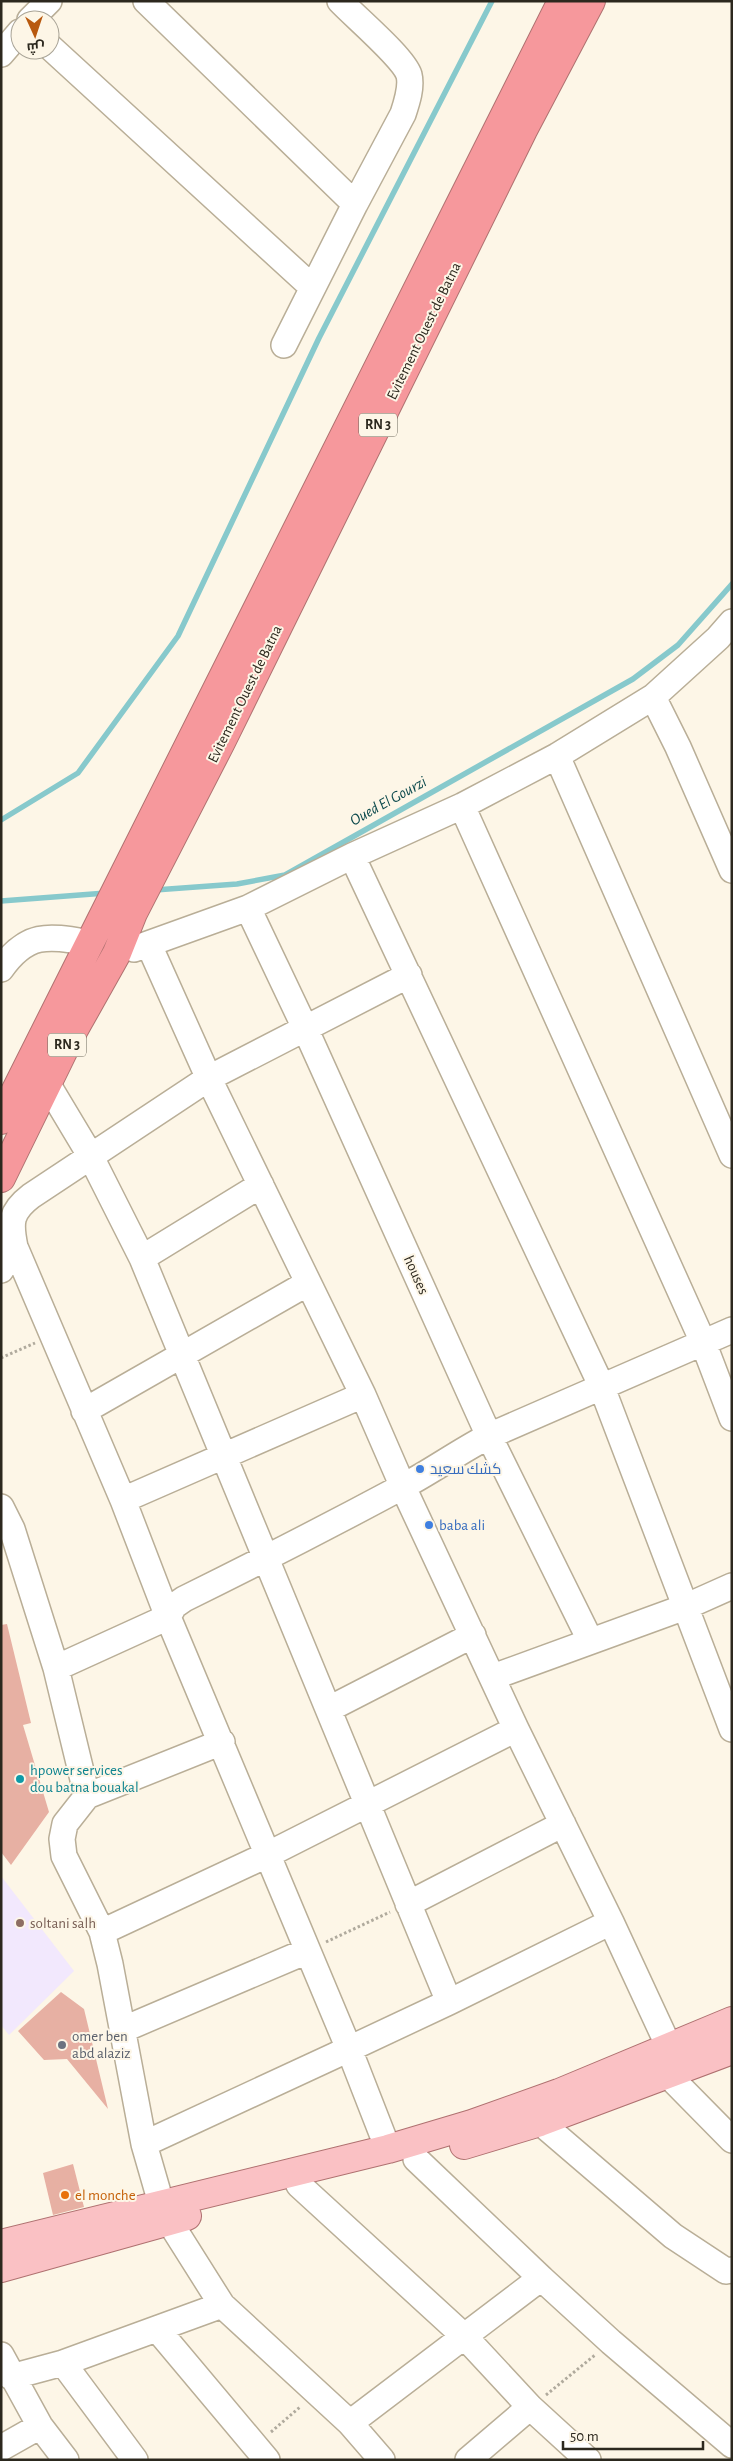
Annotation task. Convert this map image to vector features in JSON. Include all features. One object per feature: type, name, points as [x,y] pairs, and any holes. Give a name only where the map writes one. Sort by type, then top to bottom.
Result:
[{"type":"highway","name":"Evitement Ouest de Batna","points":[[154,847],[562,1]]},
{"type":"highway","name":"Evitement Ouest de Batna","points":[[154,847],[590,1]]},
{"type":"highway","name":"RN 3","points":[[1,1178],[72,1033],[117,953],[133,914],[154,847]]},
{"type":"highway","name":"RN 3","points":[[1,1120],[104,918],[154,847]]},
{"type":"main road","points":[[1,2244],[165,2212],[296,2179],[523,2106],[732,2021]]},
{"type":"main road","points":[[296,2179],[416,2159],[540,2122],[732,2050]]},
{"type":"main road","points":[[1,2268],[165,2212]]},
{"type":"street","points":[[40,10],[49,1]]},
{"type":"street","points":[[146,1],[354,204]]},
{"type":"street","points":[[284,344],[354,204],[403,114],[410,84],[409,74],[400,61],[340,1]]},
{"type":"street","points":[[1,54],[10,44]]},
{"type":"street","points":[[60,56],[312,287]]},
{"type":"street","points":[[117,953],[149,945],[248,908],[352,856],[462,806],[557,756],[653,697],[718,638],[732,622]]},
{"type":"street","points":[[653,697],[674,738],[732,870]]},
{"type":"street","points":[[557,756],[732,1155]]},
{"type":"street","points":[[462,806],[703,1342],[732,1418]]},
{"type":"street","points":[[352,856],[600,1385],[732,1729]]},
{"type":"street","name":"houses","points":[[248,908],[305,1028],[489,1436],[590,1640]]},
{"type":"street","points":[[1,969],[17,948],[30,941],[44,938],[59,938],[90,943]]},
{"type":"street","points":[[149,945],[209,1078],[363,1395],[403,1487],[493,1676],[516,1729],[611,1922],[669,2047],[668,2074],[732,2140]]},
{"type":"street","points":[[388,2149],[349,2048],[307,1951],[269,1854],[168,1617],[123,1500],[51,1336],[15,1247],[7,1216],[22,1203],[90,1155],[209,1078],[409,975]]},
{"type":"street","points":[[48,1085],[90,1155],[142,1258],[449,2002]]},
{"type":"street","points":[[142,1258],[261,1184]]},
{"type":"street","points":[[1,1270],[15,1247]]},
{"type":"street","points":[[84,1411],[308,1283]]},
{"type":"street","points":[[56,1668],[168,1617],[174,1606],[184,1598],[265,1559],[403,1487],[456,1453],[489,1436],[600,1385],[732,1330]]},
{"type":"street","points":[[123,1500],[363,1395]]},
{"type":"street","points":[[1,1507],[12,1529],[56,1668],[87,1796]]},
{"type":"street","points":[[493,1676],[685,1607],[732,1586]]},
{"type":"street","points":[[329,1709],[473,1635]]},
{"type":"street","points":[[102,1932],[269,1854],[516,1729]]},
{"type":"street","points":[[222,1742],[87,1796],[65,1824],[64,1856],[102,1932],[110,1964],[144,2144],[165,2212],[222,2305],[350,2423],[382,2460]]},
{"type":"street","points":[[408,1904],[563,1824]]},
{"type":"street","points":[[144,2144],[449,2002],[611,1922]]},
{"type":"street","points":[[122,2030],[307,1951]]},
{"type":"street","points":[[540,2122],[673,2236],[730,2272]]},
{"type":"street","points":[[416,2159],[611,2342],[732,2445]]},
{"type":"street","points":[[296,2179],[464,2337],[530,2407],[588,2460]]},
{"type":"street","points":[[350,2423],[541,2278]]},
{"type":"street","points":[[66,2460],[40,2426],[6,2366],[63,2363],[222,2305]]},
{"type":"street","points":[[157,2330],[262,2453]]},
{"type":"street","points":[[63,2363],[134,2460]]},
{"type":"street","points":[[468,2460],[530,2407]]},
{"type":"street","points":[[1,2448],[40,2426]]},
{"type":"path","points":[[1,1358],[51,1336]]},
{"type":"path","points":[[307,1951],[408,1904]]},
{"type":"path","points":[[530,2407],[611,2342]]},
{"type":"path","points":[[262,2453],[317,2394]]},
{"type":"shaded area","name":"soltani salh","points":[[1,1876],[74,1971],[9,2035],[1,2025]]},
{"type":"building","name":"hpower services dou batna bouakal","points":[[7,1624],[31,1723],[23,1725],[49,1812],[11,1865],[1,1852],[1,1625]]},
{"type":"building","name":"omer ben abd alaziz","points":[[61,1992],[84,2009],[108,2109],[67,2059],[44,2060],[18,2031]]},
{"type":"building","name":"el monche","points":[[73,2164],[84,2207],[53,2215],[43,2173]]},
{"type":"waterway","points":[[1,820],[78,773],[178,636],[319,338],[492,1]]},
{"type":"waterway","name":"Oued El Gourzi","points":[[155,890],[237,884],[285,875],[633,679],[678,645],[732,584]]},
{"type":"waterway","name":"Oued El Gourzi","points":[[1,901],[106,893]]},
{"type":"place","name":"كشك سعيد","points":[[420,1469]]},
{"type":"place","name":"baba ali","points":[[429,1525]]},
{"type":"place","name":"hpower services dou batna bouakal","points":[[20,1779]]},
{"type":"place","name":"soltani salh","points":[[20,1923]]},
{"type":"place","name":"omer ben abd alaziz","points":[[62,2045]]},
{"type":"place","name":"el monche","points":[[65,2195]]}]
